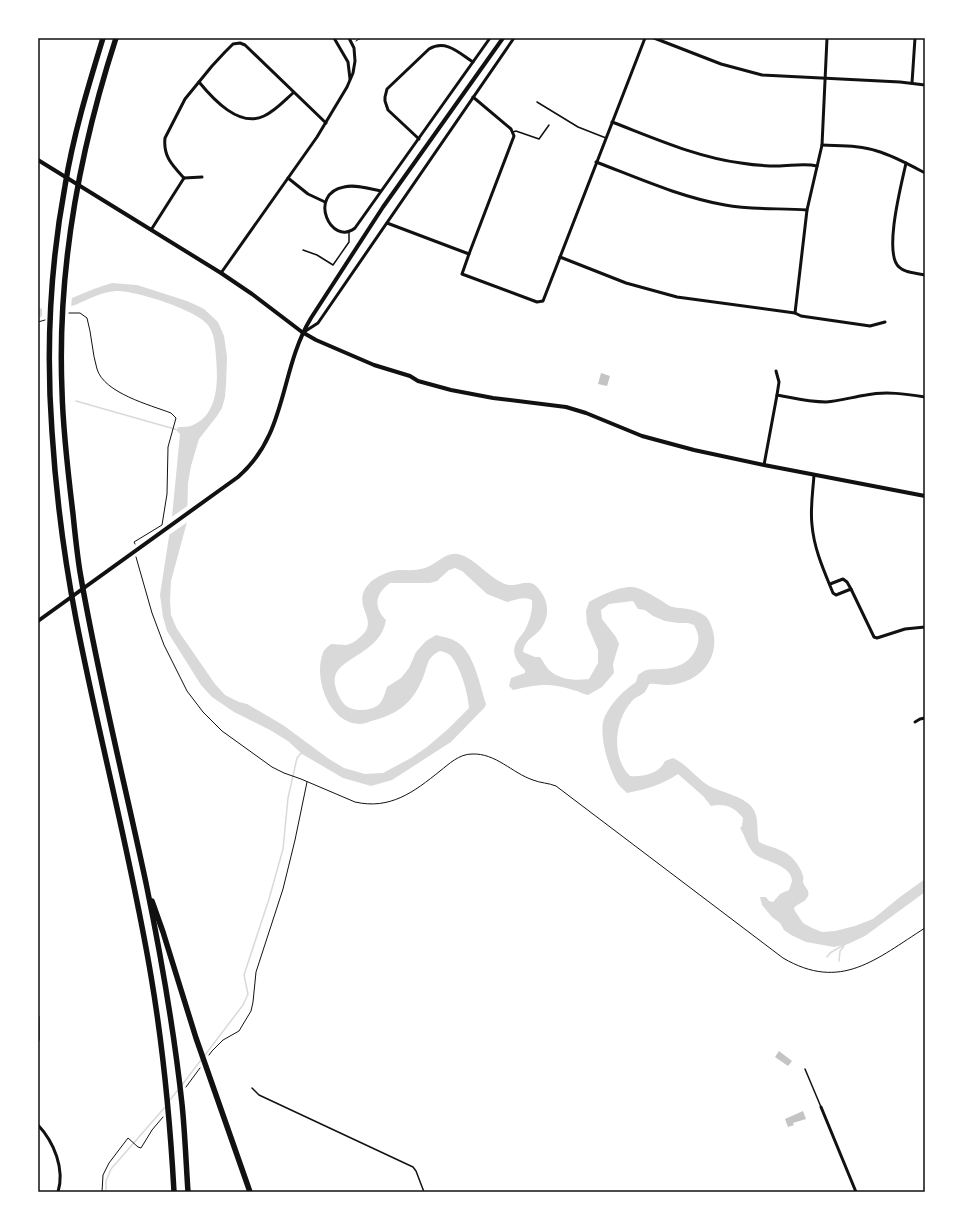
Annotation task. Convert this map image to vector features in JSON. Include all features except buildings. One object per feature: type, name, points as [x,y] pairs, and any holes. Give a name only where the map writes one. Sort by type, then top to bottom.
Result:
[{"type":"highway","points":[[103,38],[82,109],[68,170],[55,252],[49,321],[52,430],[56,477],[68,573],[76,620],[138,906],[151,975],[164,1058],[167,1116],[174,1192]]},
{"type":"highway","points":[[116,38],[97,100],[79,177],[69,234],[63,317],[62,388],[64,428],[79,569],[146,884],[163,972],[182,1103],[188,1192]]},
{"type":"highway","points":[[146,884],[163,932],[210,1081],[250,1192]]},
{"type":"main road","points":[[38,621],[166,530],[246,470],[264,446],[274,425],[302,332],[325,294],[383,207],[503,38]]},
{"type":"main road","points":[[38,160],[221,273],[252,294],[302,332],[316,340],[374,365],[410,376],[418,381],[451,390],[493,398],[566,407],[586,413],[642,436],[665,442],[764,465],[925,496]]},
{"type":"street","points":[[334,38],[348,62],[350,81]]},
{"type":"street","points":[[221,273],[326,123],[350,81],[356,61],[352,42],[349,38]]},
{"type":"street","points":[[382,191],[350,186],[344,187],[332,193],[325,202],[325,215],[332,226],[341,232],[349,232],[355,228],[382,191],[419,139],[490,38]]},
{"type":"street","points":[[302,332],[318,323],[514,38]]},
{"type":"street","points":[[473,97],[513,132],[513,140],[462,274],[537,302],[541,302],[544,299],[645,38]]},
{"type":"street","points":[[654,38],[721,64],[762,75],[925,84]]},
{"type":"street","points":[[795,313],[808,210],[822,145],[827,38]]},
{"type":"street","points":[[912,83],[915,38]]},
{"type":"street","points":[[202,178],[184,178],[172,166],[167,156],[164,144],[165,138],[181,106],[199,82],[229,48],[238,44],[245,45],[326,123]]},
{"type":"street","points":[[419,139],[388,110],[385,101],[387,89],[429,50],[437,45],[448,46],[473,62]]},
{"type":"street","points":[[199,82],[212,98],[222,106],[236,115],[252,119],[269,113],[294,93]]},
{"type":"street","points":[[612,122],[685,150],[723,160],[757,166],[810,164],[817,166]]},
{"type":"street","points":[[822,145],[863,147],[877,150],[925,173]]},
{"type":"street","points":[[596,162],[676,192],[711,203],[747,208],[808,210]]},
{"type":"street","points":[[906,163],[895,216],[892,249],[897,264],[903,270],[925,275]]},
{"type":"street","points":[[151,230],[184,178]]},
{"type":"street","points":[[288,178],[308,194],[325,202]]},
{"type":"street","points":[[387,223],[469,254]]},
{"type":"street","points":[[560,257],[626,283],[677,297],[795,313],[803,316],[870,326],[885,322]]},
{"type":"street","points":[[764,465],[779,382],[776,371]]},
{"type":"street","points":[[777,395],[821,402],[836,401],[867,394],[881,393],[908,394],[925,397]]},
{"type":"street","points":[[814,475],[812,530],[819,558],[833,593],[836,595],[851,589]]},
{"type":"street","points":[[830,584],[843,579],[848,582],[874,637],[877,638],[905,629],[925,627]]},
{"type":"street","points":[[915,722],[925,718]]},
{"type":"street","points":[[38,1017],[38,1040]]},
{"type":"street","points":[[821,1107],[856,1192]]},
{"type":"street","points":[[38,1125],[50,1141],[56,1156],[60,1174],[58,1192]]},
{"type":"lane","points":[[238,44],[239,38]]},
{"type":"lane","points":[[537,102],[578,127],[606,138]]},
{"type":"lane","points":[[513,132],[516,131],[539,139],[549,125]]},
{"type":"lane","points":[[303,250],[316,255],[333,265],[349,242],[349,232]]},
{"type":"lane","points":[[805,1069],[821,1107]]},
{"type":"lane","points":[[252,1088],[259,1095],[414,1167],[424,1192]]},
{"type":"path","points":[[352,42],[361,38]]},
{"type":"path","points":[[63,317],[78,312],[87,318],[97,369],[106,384],[118,392],[171,413],[176,418],[168,446],[166,494],[162,525],[134,542],[138,549]]},
{"type":"path","points":[[38,322],[49,321]]},
{"type":"path","points":[[135,557],[159,633],[178,674],[194,702],[222,731],[272,767],[355,802],[364,804],[382,804],[418,790],[448,764],[463,756],[473,754],[490,757],[532,780],[556,786],[783,958],[804,969],[833,973],[862,966],[880,957],[925,928]]},
{"type":"path","points":[[206,1060],[212,1051],[223,1040],[239,1031],[251,1011],[256,972],[284,889],[307,781]]},
{"type":"path","points":[[183,1091],[203,1063]]},
{"type":"path","points":[[102,1192],[103,1175],[109,1163],[128,1138],[141,1148],[152,1130],[167,1116]]},
{"type":"shaded area","points":[[112,283],[137,285],[198,306],[204,309],[218,322],[224,336],[227,357],[225,397],[222,408],[199,439],[191,466],[188,483],[187,522],[171,581],[170,601],[171,615],[177,629],[215,684],[225,695],[247,704],[283,725],[329,759],[344,768],[365,774],[383,773],[411,758],[427,747],[469,708],[466,688],[455,661],[447,653],[440,651],[429,660],[424,676],[414,695],[404,706],[391,714],[364,724],[360,724],[349,722],[332,708],[326,698],[320,675],[320,663],[323,653],[331,644],[350,644],[365,632],[368,626],[368,620],[362,596],[365,589],[373,580],[388,572],[425,568],[449,555],[458,554],[465,556],[503,583],[512,585],[530,583],[536,586],[543,595],[547,605],[547,615],[544,625],[526,643],[523,652],[535,657],[540,657],[549,670],[558,676],[579,680],[589,679],[598,663],[598,650],[587,624],[586,611],[589,602],[604,594],[627,587],[632,587],[648,593],[672,607],[691,610],[704,615],[711,626],[714,636],[714,643],[708,664],[698,675],[676,684],[649,684],[645,692],[633,700],[626,709],[621,718],[617,739],[620,759],[630,776],[640,776],[655,772],[665,761],[673,758],[683,764],[709,786],[737,797],[751,806],[756,814],[759,842],[789,855],[802,872],[803,882],[808,891],[808,896],[794,908],[795,911],[803,923],[822,932],[835,931],[855,926],[873,919],[925,879],[925,892],[865,936],[848,944],[834,947],[806,942],[784,930],[780,923],[772,917],[762,905],[760,897],[766,897],[769,901],[773,902],[780,894],[789,890],[792,881],[791,876],[783,867],[756,855],[753,852],[740,828],[742,826],[743,818],[736,811],[721,805],[711,806],[703,796],[678,774],[660,784],[627,793],[618,784],[611,770],[605,751],[602,731],[605,716],[618,697],[636,682],[638,675],[651,669],[667,669],[682,664],[693,654],[698,640],[698,634],[694,625],[665,621],[653,616],[645,610],[638,609],[633,601],[609,604],[601,610],[602,619],[616,637],[619,644],[613,664],[614,673],[602,687],[588,695],[565,687],[550,685],[513,690],[509,686],[511,678],[525,673],[525,670],[516,658],[514,650],[517,641],[524,632],[528,623],[532,611],[532,600],[523,598],[507,602],[487,594],[462,571],[455,568],[449,570],[437,581],[430,583],[390,583],[381,592],[378,601],[379,610],[386,620],[382,631],[368,648],[338,670],[335,677],[336,688],[345,705],[357,710],[365,710],[377,706],[385,695],[387,687],[401,678],[409,668],[416,652],[426,641],[436,635],[457,642],[468,653],[476,670],[486,704],[485,707],[451,742],[392,780],[371,786],[343,778],[302,754],[288,741],[234,712],[212,697],[201,685],[167,631],[163,617],[160,595],[172,517],[180,434],[177,431],[178,427],[191,426],[202,420],[212,405],[215,396],[217,376],[213,337],[208,325],[192,313],[150,297],[116,291],[100,294],[75,305],[38,318],[38,309],[57,304]]},
{"type":"pier","points":[[72,296],[71,308],[42,319],[42,306],[59,302]]},
{"type":"pier","points":[[190,504],[189,521],[166,537],[169,519]]},
{"type":"waterway","points":[[76,401],[178,430]]},
{"type":"waterway","points":[[205,1055],[243,1005],[248,994],[244,975],[269,899],[283,849],[288,798],[297,758],[302,752]]},
{"type":"waterway","points":[[827,957],[830,953],[847,943]]},
{"type":"waterway","points":[[839,961],[840,951],[844,946]]},
{"type":"waterway","points":[[182,1085],[201,1060]]},
{"type":"waterway","points":[[169,1101],[178,1090]]},
{"type":"waterway","points":[[106,1192],[106,1181],[111,1169],[166,1106]]}]
